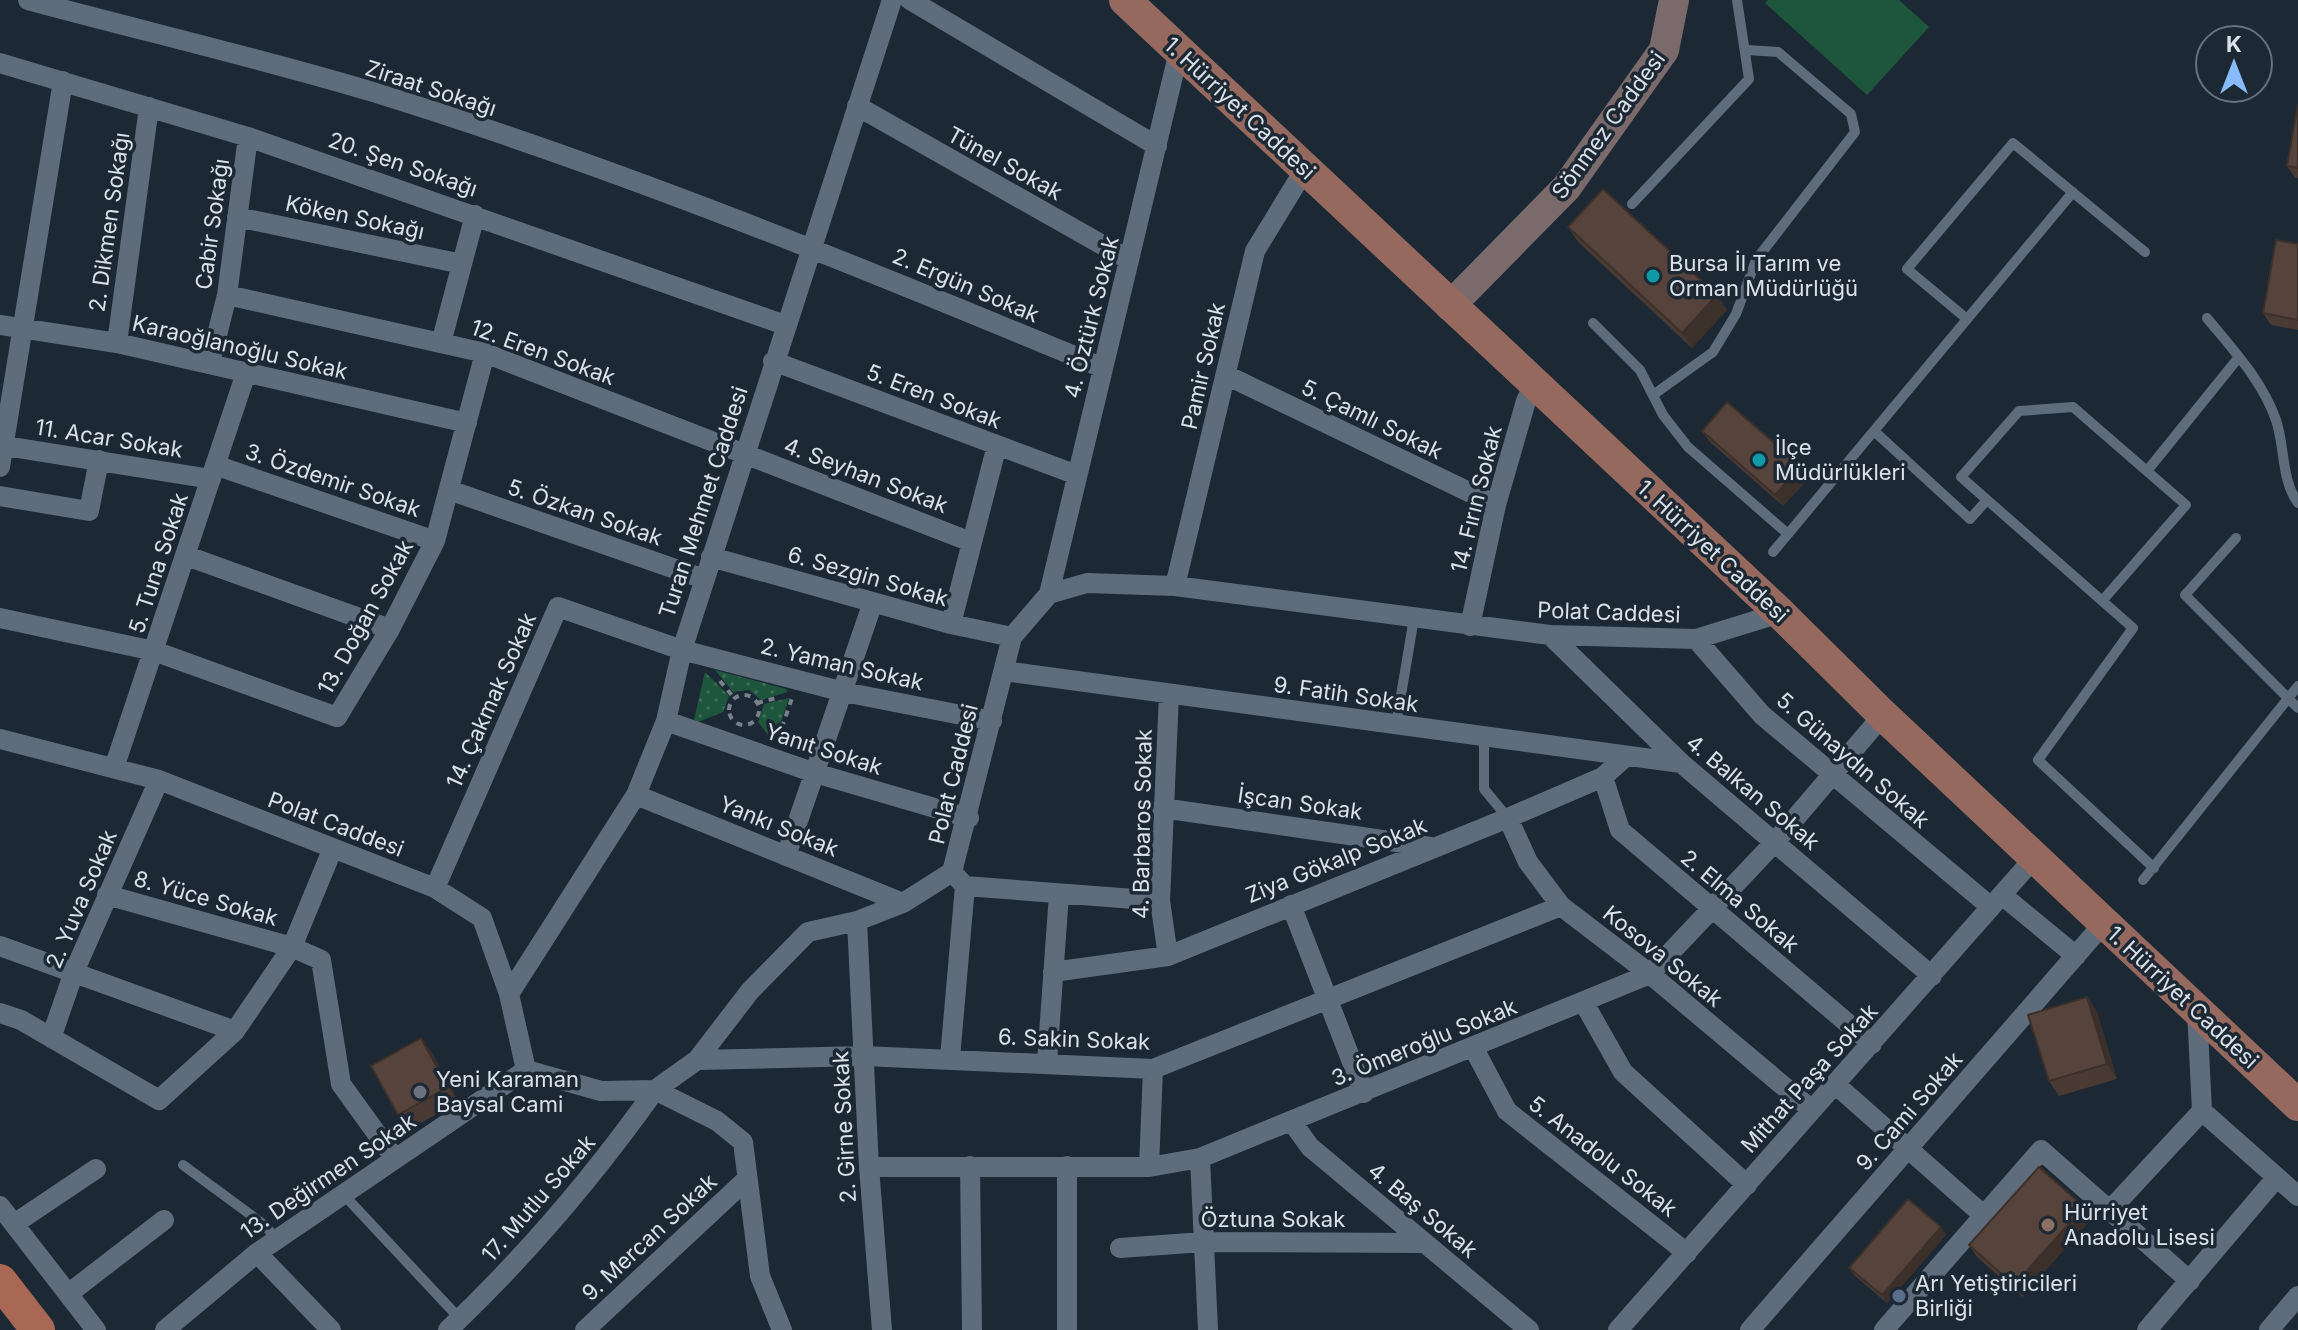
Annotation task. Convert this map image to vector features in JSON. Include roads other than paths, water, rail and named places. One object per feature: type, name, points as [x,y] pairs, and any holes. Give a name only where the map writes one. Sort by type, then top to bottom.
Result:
[{"type":"highway","points":[[0,1281],[38,1330]]},
{"type":"main road","name":"1. Hürriyet Caddesi","points":[[1125,0],[1780,613],[1883,715],[2298,1105]]},
{"type":"main road","name":"Sönmez Caddesi","points":[[1450,306],[1566,188],[1664,50],[1674,0]]},
{"type":"street","name":"Ziraat Sokağı","points":[[28,0],[372,92],[645,185],[811,246]]},
{"type":"street","name":"Turan Mehmet Caddesi","points":[[509,994],[636,795],[666,721],[682,650],[704,579],[892,0]]},
{"type":"street","points":[[910,0],[1157,146]]},
{"type":"street","name":"4. Öztürk Sokak","points":[[1049,594],[1179,51]]},
{"type":"street","name":"20. Şen Sokağı","points":[[0,63],[248,137],[785,325]]},
{"type":"street","points":[[0,467],[63,81]]},
{"type":"street","name":"Tünel Sokak","points":[[857,106],[1129,260]]},
{"type":"street","name":"2. Dikmen Sokağı","points":[[117,343],[149,107]]},
{"type":"street","name":"Cabir Sokağı","points":[[210,363],[227,295],[248,137]]},
{"type":"street","name":"Pamir Sokak","points":[[1175,586],[1255,251],[1305,169]]},
{"type":"street","points":[[441,343],[475,215]]},
{"type":"street","name":"Köken Sokağı","points":[[237,217],[462,264]]},
{"type":"street","name":"2. Ergün Sokak","points":[[811,246],[1103,368]]},
{"type":"street","name":"12. Eren Sokak","points":[[227,295],[485,353],[744,453]]},
{"type":"street","name":"Karaoğlanoğlu Sokak","points":[[0,325],[117,343],[467,423]]},
{"type":"street","name":"13. Doğan Sokak","points":[[154,651],[337,717],[390,629],[435,541],[485,353]]},
{"type":"street","name":"5. Eren Sokak","points":[[773,361],[1077,475]]},
{"type":"street","name":"5. Tuna Sokak","points":[[114,768],[246,373]]},
{"type":"street","name":"5. Çamlı Sokak","points":[[1226,375],[1496,505]]},
{"type":"street","name":"14. Fırın Sokak","points":[[1470,626],[1496,505],[1526,401],[1534,385]]},
{"type":"street","name":"11. Acar Sokak","points":[[2,445],[99,460],[213,472]]},
{"type":"street","points":[[951,624],[997,445]]},
{"type":"street","name":"4. Seyhan Sokak","points":[[744,453],[971,542]]},
{"type":"street","points":[[0,496],[89,511],[99,460]]},
{"type":"street","name":"3. Özdemir Sokak","points":[[213,472],[435,541]]},
{"type":"street","name":"5. Özkan Sokak","points":[[449,490],[704,579]]},
{"type":"street","points":[[187,556],[390,629]]},
{"type":"street","name":"6. Sezgin Sokak","points":[[711,557],[951,624],[1012,637]]},
{"type":"street","name":"Polat Caddesi","points":[[655,1090],[697,1060],[750,991],[808,932],[857,921],[959,879],[969,818],[1012,637],[1049,594],[1087,583],[1175,586],[1550,635],[1696,639],[1780,613]]},
{"type":"street","points":[[786,856],[873,602]]},
{"type":"street","name":"14. Çakmak Sokak","points":[[435,888],[558,607],[682,650]]},
{"type":"street","points":[[0,618],[154,651]]},
{"type":"street","name":"4. Balkan Sokak","points":[[1550,635],[1681,763],[1932,976]]},
{"type":"street","name":"5. Günaydın Sokak","points":[[1696,639],[1762,715],[1832,778],[1996,901],[2076,956]]},
{"type":"street","name":"2. Yaman Sokak","points":[[682,650],[844,692],[992,721]]},
{"type":"street","name":"9. Fatih Sokak","points":[[1004,671],[1681,763]]},
{"type":"street","name":"4. Barbaros Sokak","points":[[1168,956],[1160,901],[1169,694]]},
{"type":"street","name":"3. Ömeroğlu Sokak","points":[[869,1167],[1149,1167],[1200,1158],[1650,974],[1775,842],[1883,715]]},
{"type":"street","name":"Yanıt Sokak","points":[[666,721],[815,773],[969,818]]},
{"type":"street","name":"Polat Caddesi","points":[[0,739],[159,780],[435,888],[482,918],[509,994],[526,1070]]},
{"type":"street","name":"Ziya Gökalp Sokak","points":[[1053,972],[1168,956],[1603,777],[1625,757]]},
{"type":"street","name":"2. Elma Sokak","points":[[1603,777],[1620,830],[1872,1044]]},
{"type":"street","name":"2. Yuva Sokak","points":[[51,1038],[74,972],[159,780]]},
{"type":"street","name":"Yankı Sokak","points":[[636,795],[903,903]]},
{"type":"street","name":"İşcan Sokak","points":[[1162,808],[1431,847]]},
{"type":"street","name":"Kosova Sokak","points":[[1508,818],[1528,862],[1561,906],[1650,974],[1812,1110]]},
{"type":"street","points":[[0,1013],[51,1038],[159,1100],[235,1031],[292,947],[333,848]]},
{"type":"street","name":"Mithat Paşa Sokak","points":[[1618,1330],[2035,857]]},
{"type":"street","points":[[950,1058],[959,879],[1059,894],[1160,901]]},
{"type":"street","points":[[1047,1062],[1059,894]]},
{"type":"street","name":"8. Yüce Sokak","points":[[107,895],[292,947],[321,960],[341,1084],[395,1159]]},
{"type":"street","points":[[1291,905],[1364,1093]]},
{"type":"street","name":"6. Sakin Sokak","points":[[697,1060],[864,1056],[1153,1069],[1561,906]]},
{"type":"street","name":"2. Girne Sokak","points":[[857,921],[869,1167],[882,1330]]},
{"type":"street","name":"9. Cami Sokak","points":[[1750,1330],[2104,923]]},
{"type":"street","points":[[0,946],[235,1031]]},
{"type":"street","points":[[1584,1003],[1623,1072],[1747,1185]]},
{"type":"street","points":[[2110,1210],[2202,1111],[2197,1010]]},
{"type":"street","name":"5. Anadolu Sokak","points":[[1473,1047],[1507,1111],[1687,1253]]},
{"type":"street","points":[[1149,1167],[1153,1069]]},
{"type":"street","points":[[526,1070],[601,1091],[655,1090],[717,1121],[743,1142],[760,1276],[782,1330]]},
{"type":"street","name":"13. Değirmen Sokak","points":[[165,1330],[257,1253],[526,1070]]},
{"type":"street","points":[[1835,1084],[1982,1214]]},
{"type":"street","name":"17. Mutlu Sokak","points":[[454,1324],[492,1289],[606,1159],[655,1090]]},
{"type":"street","points":[[2202,1111],[2298,1196]]},
{"type":"street","name":"4. Baş Sokak","points":[[1292,1122],[1310,1147],[1529,1330]]},
{"type":"street","points":[[1884,1330],[2041,1150],[2190,1281]]},
{"type":"street","points":[[1200,1158],[1208,1330]]},
{"type":"street","points":[[970,1166],[972,1330]]},
{"type":"street","points":[[1067,1166],[1067,1330]]},
{"type":"street","points":[[14,1224],[96,1169]]},
{"type":"street","points":[[2147,1330],[2277,1177]]},
{"type":"street","name":"9. Mercan Sokak","points":[[585,1330],[747,1179]]},
{"type":"street","points":[[0,1206],[96,1330]]},
{"type":"street","points":[[68,1294],[164,1220]]},
{"type":"street","name":"Öztuna Sokak","points":[[1120,1248],[1203,1242],[1425,1243]]},
{"type":"street","points":[[257,1253],[331,1330]]},
{"type":"street","points":[[2269,1330],[2298,1296]]},
{"type":"lane","points":[[1632,204],[1749,79],[1737,0]]},
{"type":"lane","points":[[1653,395],[1713,352],[1736,314],[1756,260],[1855,132],[1851,114],[1778,52],[1747,50]]},
{"type":"lane","points":[[1967,319],[1907,269],[2013,143],[2145,252]]},
{"type":"lane","points":[[1773,552],[2073,192]]},
{"type":"lane","points":[[2207,318],[2260,385],[2276,422],[2289,485],[2298,503]]},
{"type":"lane","points":[[1593,323],[1640,370],[1663,415],[1688,447],[1788,534]]},
{"type":"lane","points":[[2147,471],[2239,357]]},
{"type":"lane","points":[[2102,601],[2186,505],[2073,407],[2019,411],[1961,477],[2102,601],[2133,628],[2038,760],[2154,868]]},
{"type":"lane","points":[[1874,431],[1970,519],[1987,500]]},
{"type":"lane","points":[[2236,538],[2185,595],[2298,708]]},
{"type":"lane","points":[[1396,725],[1414,618]]},
{"type":"lane","points":[[2143,880],[2298,686]]},
{"type":"lane","points":[[1484,738],[1484,789],[1508,818]]},
{"type":"lane","points":[[183,1165],[263,1224],[277,1239]]},
{"type":"lane","points":[[343,1194],[454,1324]]},
{"type":"place","name":"Bursa İl Tarım ve Orman Müdürlüğü","points":[[1653,276]]},
{"type":"place","name":"İlçe Müdürlükleri","points":[[1759,460]]},
{"type":"place","name":"Yeni Karaman Baysal Cami","points":[[420,1092]]},
{"type":"place","name":"Hürriyet Anadolu Lisesi","points":[[2048,1225]]},
{"type":"place","name":"Arı Yetiştiricileri Birliği","points":[[1899,1296]]}]
